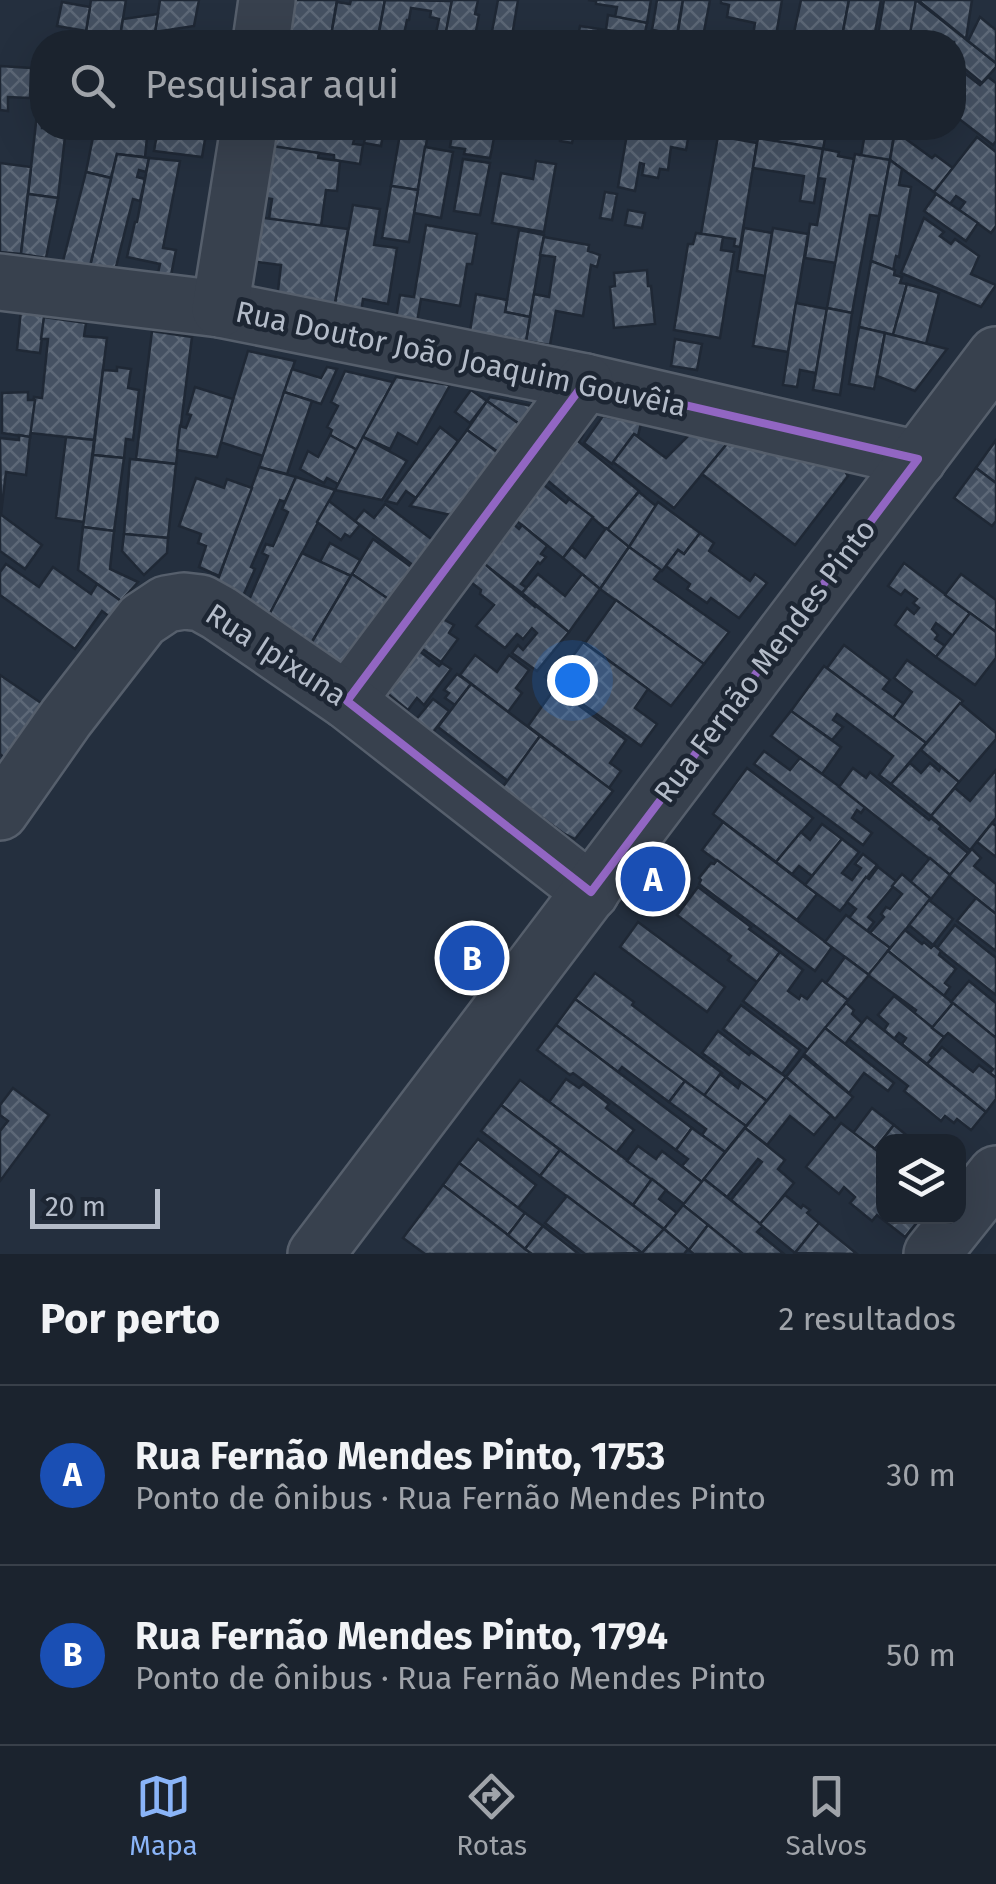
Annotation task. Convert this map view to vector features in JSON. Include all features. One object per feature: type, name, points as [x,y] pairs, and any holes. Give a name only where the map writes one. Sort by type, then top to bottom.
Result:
[{"type":"street","points":[[263,30],[267,0]]},
{"type":"street","points":[[220,310],[247,140]]},
{"type":"street","name":"Rua Doutor João Joaquim Gouvêia","points":[[0,282],[220,310],[585,382],[918,459]]},
{"type":"street","name":"Rua Fernão Mendes Pinto","points":[[316,1254],[996,355]]},
{"type":"street","points":[[348,701],[585,382]]},
{"type":"street","name":"Rua Ipixuna","points":[[0,812],[142,620],[166,604],[184,601],[220,613],[348,701],[591,892]]},
{"type":"street","points":[[932,1254],[994,1179]]},
{"type":"highlighted area","points":[[585,382],[918,459],[591,892],[347,701]]},
{"type":"building","points":[[91,0],[126,0],[121,30],[86,30]]},
{"type":"building","points":[[160,0],[199,0],[194,26],[155,30]]},
{"type":"building","points":[[286,0],[337,0],[332,30],[283,30]]},
{"type":"building","points":[[351,0],[385,0],[379,30],[332,30],[337,2],[350,4]]},
{"type":"building","points":[[385,0],[452,1],[447,30],[437,30],[439,19],[430,17],[431,11],[411,8],[405,30],[379,30]]},
{"type":"building","points":[[452,0],[478,0],[476,30],[446,30]]},
{"type":"building","points":[[498,0],[518,0],[513,30],[492,30]]},
{"type":"building","points":[[588,0],[651,0],[647,23],[615,17],[617,7]]},
{"type":"building","points":[[657,0],[683,0],[678,30],[652,30]]},
{"type":"building","points":[[683,0],[710,0],[704,30],[678,30]]},
{"type":"building","points":[[782,0],[777,30],[754,30],[755,23],[727,17],[729,5],[721,3]]},
{"type":"building","points":[[801,0],[849,0],[843,30],[795,30]]},
{"type":"building","points":[[849,0],[881,0],[875,30],[843,30]]},
{"type":"building","points":[[884,0],[916,0],[911,30],[879,30]]},
{"type":"building","points":[[916,0],[954,30],[911,30]]},
{"type":"building","points":[[918,0],[972,0],[966,39],[966,30],[955,30]]},
{"type":"building","points":[[62,2],[90,7],[86,30],[57,26]]},
{"type":"building","points":[[158,14],[155,30],[121,30],[123,19]]},
{"type":"building","points":[[608,15],[647,23],[646,30],[606,30]]},
{"type":"building","points":[[980,17],[996,30],[996,63],[968,41]]},
{"type":"building","points":[[966,39],[996,63],[982,83],[966,70]]},
{"type":"building","points":[[0,66],[30,68],[30,98],[8,97],[8,111],[0,110]]},
{"type":"building","points":[[966,74],[980,85],[988,77],[996,83],[993,145],[966,124]]},
{"type":"building","points":[[977,137],[996,152],[996,226],[991,233],[959,210],[965,202],[956,196],[950,204],[934,192]]},
{"type":"building","points":[[34,140],[65,140],[58,198],[28,194]]},
{"type":"building","points":[[92,140],[147,140],[145,157],[117,154],[111,178],[86,172]]},
{"type":"building","points":[[156,140],[205,140],[202,157],[154,151]]},
{"type":"building","points":[[268,140],[354,140],[353,144],[363,145],[360,164],[334,160],[334,155],[267,146]]},
{"type":"building","points":[[365,140],[382,140],[381,146],[364,143]]},
{"type":"building","points":[[399,140],[427,140],[418,190],[391,186]]},
{"type":"building","points":[[451,140],[494,140],[490,158],[464,154],[465,149],[450,147]]},
{"type":"building","points":[[626,140],[688,140],[686,150],[671,147],[668,170],[660,169],[658,178],[642,175],[644,164],[640,163],[635,191],[618,187]]},
{"type":"building","points":[[717,140],[757,143],[740,247],[734,246],[735,239],[701,234]]},
{"type":"building","points":[[758,140],[823,149],[814,203],[800,201],[804,176],[753,168]]},
{"type":"building","points":[[769,140],[825,140],[823,149]]},
{"type":"building","points":[[864,140],[893,140],[890,160],[861,156]]},
{"type":"building","points":[[893,140],[907,140],[953,168],[934,192],[890,160]]},
{"type":"building","points":[[272,146],[319,153],[318,158],[340,161],[337,191],[326,190],[321,226],[269,219],[272,199],[266,198]]},
{"type":"building","points":[[425,147],[453,152],[441,218],[414,213]]},
{"type":"building","points":[[823,149],[854,159],[836,263],[805,258],[810,224],[817,225],[825,179],[818,178]]},
{"type":"building","points":[[117,154],[149,158],[146,172],[139,170],[137,177],[145,179],[140,201],[133,199],[115,271],[90,266]]},
{"type":"building","points":[[855,154],[890,160],[879,216],[870,215],[852,313],[827,308]]},
{"type":"building","points":[[149,158],[180,161],[163,248],[176,250],[170,280],[157,278],[160,264],[127,257]]},
{"type":"building","points":[[463,159],[490,163],[480,215],[454,211]]},
{"type":"building","points":[[890,160],[902,169],[899,185],[911,187],[899,257],[896,256],[893,270],[871,261]]},
{"type":"building","points":[[536,161],[556,164],[544,232],[492,223],[501,173],[533,179]]},
{"type":"building","points":[[0,163],[31,167],[21,254],[0,252]]},
{"type":"building","points":[[86,172],[111,178],[90,266],[63,261]]},
{"type":"building","points":[[391,186],[418,190],[409,242],[382,238]]},
{"type":"building","points":[[605,192],[617,194],[612,220],[600,218]]},
{"type":"building","points":[[28,194],[58,198],[46,258],[21,254]]},
{"type":"building","points":[[936,194],[978,223],[966,241],[924,211]]},
{"type":"building","points":[[353,205],[380,209],[374,245],[397,248],[388,304],[363,299],[361,313],[334,308]]},
{"type":"building","points":[[628,210],[645,213],[642,228],[625,225]]},
{"type":"building","points":[[257,217],[348,229],[334,308],[277,299],[281,265],[250,261]]},
{"type":"building","points":[[924,218],[944,232],[940,236],[951,244],[955,239],[979,256],[971,274],[996,285],[981,307],[901,273]]},
{"type":"building","points":[[426,225],[477,234],[460,306],[421,299],[417,322],[396,319],[400,295],[414,297]]},
{"type":"building","points":[[744,228],[772,233],[765,276],[737,271]]},
{"type":"building","points":[[773,228],[808,234],[788,352],[753,346]]},
{"type":"building","points":[[519,230],[544,235],[530,317],[505,312]]},
{"type":"building","points":[[696,233],[723,237],[721,250],[734,252],[720,338],[674,330],[688,244],[693,244]]},
{"type":"building","points":[[544,237],[589,245],[588,251],[600,255],[597,267],[591,265],[583,316],[556,311],[550,345],[526,341],[534,294],[549,297],[555,257],[540,255]]},
{"type":"building","points":[[871,261],[895,270],[894,275],[902,277],[900,283],[907,284],[893,335],[859,327]]},
{"type":"building","points":[[647,270],[655,324],[614,328],[610,287],[615,286],[614,273]]},
{"type":"building","points":[[907,284],[939,293],[926,344],[893,335]]},
{"type":"building","points":[[476,294],[507,300],[505,312],[530,317],[526,341],[470,331]]},
{"type":"building","points":[[796,303],[827,309],[816,373],[800,370],[797,387],[783,385]]},
{"type":"building","points":[[827,308],[852,313],[840,395],[813,390]]},
{"type":"building","points":[[21,310],[45,313],[40,353],[17,350]]},
{"type":"building","points":[[44,317],[86,323],[84,336],[107,338],[94,440],[30,433],[34,397],[42,398],[48,339],[41,339]]},
{"type":"building","points":[[859,327],[885,333],[874,389],[849,384]]},
{"type":"building","points":[[152,331],[192,337],[176,464],[136,459]]},
{"type":"building","points":[[885,333],[947,349],[915,391],[877,376]]},
{"type":"building","points":[[675,339],[702,344],[697,370],[671,366]]},
{"type":"building","points":[[248,351],[295,361],[263,456],[220,442]]},
{"type":"building","points":[[117,367],[131,369],[128,388],[139,390],[133,440],[126,439],[124,458],[93,455],[103,370],[117,371]]},
{"type":"building","points":[[327,367],[337,369],[321,404],[284,392],[292,369],[321,378]]},
{"type":"building","points":[[345,371],[393,382],[357,450],[330,435],[332,430],[327,427],[338,406],[331,402]]},
{"type":"building","points":[[396,377],[450,385],[417,444],[398,433],[390,449],[363,437]]},
{"type":"building","points":[[195,387],[233,399],[217,457],[177,450],[180,426],[186,428],[191,415],[187,414]]},
{"type":"building","points":[[471,390],[487,401],[470,423],[455,412]]},
{"type":"building","points":[[28,392],[28,400],[35,400],[30,437],[2,433],[2,393]]},
{"type":"building","points":[[284,392],[312,401],[287,474],[259,467]]},
{"type":"building","points":[[490,397],[546,409],[529,431],[487,401]]},
{"type":"building","points":[[487,401],[529,431],[508,459],[467,430]]},
{"type":"building","points":[[603,416],[641,423],[638,436],[634,434],[612,464],[584,443]]},
{"type":"building","points":[[568,425],[583,435],[579,442],[639,491],[607,530],[535,470]]},
{"type":"building","points":[[440,427],[458,441],[416,498],[406,491],[397,504],[386,501]]},
{"type":"building","points":[[467,430],[512,463],[469,519],[410,506]]},
{"type":"building","points":[[692,432],[731,439],[674,508],[613,462],[634,434],[666,458]]},
{"type":"building","points":[[19,435],[30,437],[26,475],[6,472],[1,514],[0,438],[19,440]]},
{"type":"building","points":[[330,435],[357,450],[338,484],[327,478],[324,483],[300,469],[308,451],[318,457]]},
{"type":"building","points":[[66,437],[94,440],[84,522],[56,518]]},
{"type":"building","points":[[363,437],[407,461],[382,500],[335,490]]},
{"type":"building","points":[[731,439],[836,457],[848,476],[795,545],[702,474]]},
{"type":"building","points":[[996,440],[996,483],[976,468]]},
{"type":"building","points":[[93,455],[124,458],[114,531],[83,527]]},
{"type":"building","points":[[130,459],[176,464],[168,538],[124,534]]},
{"type":"building","points":[[259,467],[296,477],[285,502],[280,500],[243,596],[217,582]]},
{"type":"building","points":[[976,468],[996,483],[996,521],[992,526],[954,498]]},
{"type":"building","points":[[296,477],[335,490],[270,614],[249,600],[268,556],[262,553],[266,544],[273,546],[288,512],[282,509]]},
{"type":"building","points":[[196,478],[224,488],[227,479],[252,488],[219,576],[199,567],[206,546],[198,543],[201,534],[179,526]]},
{"type":"building","points":[[539,481],[566,503],[569,499],[593,517],[563,558],[503,510]]},
{"type":"building","points":[[639,492],[656,506],[629,547],[607,530]]},
{"type":"building","points":[[329,501],[360,525],[350,537],[345,534],[341,540],[317,522]]},
{"type":"building","points":[[658,502],[700,533],[684,554],[678,550],[662,571],[629,547]]},
{"type":"building","points":[[385,504],[438,544],[418,569],[355,521],[364,510],[374,518]]},
{"type":"building","points":[[0,514],[42,545],[25,569],[0,551]]},
{"type":"building","points":[[505,517],[519,529],[522,525],[547,546],[541,554],[546,557],[521,584],[527,588],[522,593],[474,556]]},
{"type":"building","points":[[83,527],[114,531],[110,569],[138,582],[121,601],[78,570]]},
{"type":"building","points":[[606,528],[629,547],[600,589],[563,558],[572,547],[585,558]]},
{"type":"building","points":[[700,533],[714,543],[709,551],[750,581],[755,574],[767,583],[739,618],[711,598],[707,603],[687,589],[690,584],[666,566],[678,550],[684,554]]},
{"type":"building","points":[[124,534],[168,538],[167,553],[144,575],[122,551]]},
{"type":"building","points":[[373,539],[425,577],[401,608],[352,574]]},
{"type":"building","points":[[330,543],[360,560],[351,576],[320,562]]},
{"type":"building","points":[[629,547],[661,570],[654,579],[729,632],[704,664],[600,589]]},
{"type":"building","points":[[302,553],[351,576],[309,647],[269,615]]},
{"type":"building","points":[[473,554],[569,632],[537,671],[512,653],[518,645],[523,650],[537,633],[532,628],[523,639],[517,634],[505,648],[476,626],[494,605],[458,572]]},
{"type":"building","points":[[904,563],[970,613],[953,636],[936,623],[932,629],[938,635],[935,639],[945,646],[936,657],[895,625],[907,608],[914,614],[919,608],[913,603],[917,599],[905,590],[901,595],[888,586]]},
{"type":"building","points":[[6,564],[39,587],[53,567],[91,594],[97,584],[121,601],[110,617],[102,611],[75,649],[0,595],[0,572]]},
{"type":"building","points":[[352,574],[403,609],[351,677],[309,647]]},
{"type":"building","points":[[538,574],[565,596],[582,574],[600,589],[569,632],[522,593]]},
{"type":"building","points":[[961,574],[996,600],[996,632],[945,595]]},
{"type":"building","points":[[616,600],[704,664],[671,706],[585,643]]},
{"type":"building","points":[[970,613],[996,632],[996,658],[975,685],[936,657]]},
{"type":"building","points":[[435,615],[454,625],[449,633],[458,639],[441,662],[407,638]]},
{"type":"building","points":[[583,642],[648,689],[635,708],[657,724],[641,746],[545,677],[560,657],[568,663]]},
{"type":"building","points":[[410,644],[439,666],[442,663],[451,669],[424,705],[417,698],[408,710],[377,685]]},
{"type":"building","points":[[844,645],[890,680],[883,689],[904,704],[893,718],[827,668]]},
{"type":"building","points":[[475,655],[497,672],[509,655],[529,670],[516,688],[522,693],[508,712],[460,675]]},
{"type":"building","points":[[907,660],[963,701],[926,743],[893,718],[912,692],[894,678]]},
{"type":"building","points":[[824,666],[926,743],[891,784],[879,775],[893,756],[837,714],[833,720],[843,727],[832,740],[791,711]]},
{"type":"building","points":[[457,674],[471,684],[455,705],[445,698],[449,693],[444,690]]},
{"type":"building","points":[[0,675],[47,707],[8,761],[0,754]]},
{"type":"building","points":[[471,684],[540,736],[508,781],[438,727]]},
{"type":"building","points":[[555,688],[626,740],[610,763],[621,771],[609,788],[528,726]]},
{"type":"building","points":[[433,699],[449,711],[431,735],[414,722]]},
{"type":"building","points":[[960,703],[996,733],[996,739],[959,782],[921,750]]},
{"type":"building","points":[[791,711],[841,747],[822,774],[771,736]]},
{"type":"building","points":[[540,736],[613,791],[575,839],[502,788]]},
{"type":"building","points":[[764,751],[790,770],[800,758],[866,806],[852,818],[872,833],[863,845],[754,764]]},
{"type":"building","points":[[910,763],[921,773],[930,763],[939,771],[941,767],[959,782],[931,816],[891,784]]},
{"type":"building","points":[[747,768],[813,818],[776,862],[713,814]]},
{"type":"building","points":[[853,768],[866,778],[870,772],[941,826],[939,829],[968,853],[950,875],[839,787]]},
{"type":"building","points":[[996,770],[996,818],[970,850],[931,816],[955,788],[970,801]]},
{"type":"building","points":[[723,822],[817,894],[797,920],[702,850]]},
{"type":"building","points":[[992,823],[996,826],[996,857],[977,842]]},
{"type":"building","points":[[822,824],[842,839],[812,876],[799,866],[792,874],[776,862],[801,832],[810,840]]},
{"type":"building","points":[[842,839],[859,852],[842,873],[852,880],[861,868],[855,864],[863,854],[877,865],[840,911],[805,885]]},
{"type":"building","points":[[972,849],[981,858],[974,866],[996,884],[996,914],[949,876]]},
{"type":"building","points":[[930,858],[950,875],[931,899],[910,882]]},
{"type":"building","points":[[717,860],[832,947],[815,971],[699,884],[699,878]]},
{"type":"building","points":[[878,867],[897,882],[868,917],[874,922],[867,931],[849,918],[856,909],[847,902]]},
{"type":"building","points":[[902,874],[931,899],[890,948],[870,933],[884,917],[881,914],[886,907],[890,909],[902,894],[892,886]]},
{"type":"building","points":[[698,887],[780,952],[757,982],[728,960],[731,956],[677,915]]},
{"type":"building","points":[[976,898],[996,914],[996,951],[957,921]]},
{"type":"building","points":[[929,900],[953,919],[933,945],[909,925]]},
{"type":"building","points":[[846,915],[890,948],[869,975],[825,942]]},
{"type":"building","points":[[638,922],[725,987],[707,1012],[620,947]]},
{"type":"building","points":[[955,925],[996,958],[996,995],[937,948]]},
{"type":"building","points":[[905,930],[922,944],[931,948],[934,945],[941,951],[939,955],[956,969],[945,983],[950,987],[944,996],[888,951]]},
{"type":"building","points":[[888,951],[953,1003],[932,1028],[914,1013],[916,1010],[868,975]]},
{"type":"building","points":[[780,952],[803,970],[788,991],[799,999],[801,995],[807,999],[822,980],[848,1000],[808,1050],[743,1001]]},
{"type":"building","points":[[845,957],[869,975],[848,1000],[826,983]]},
{"type":"building","points":[[595,973],[722,1073],[704,1096],[575,999]]},
{"type":"building","points":[[969,981],[996,1003],[996,1038],[951,1002]]},
{"type":"building","points":[[894,996],[944,1037],[927,1064],[902,1044],[906,1038],[899,1033],[894,1039],[884,1030],[888,1024],[878,1015]]},
{"type":"building","points":[[575,999],[685,1081],[669,1102],[622,1067],[618,1072],[556,1025]]},
{"type":"building","points":[[846,1003],[862,1023],[845,1044],[825,1028]]},
{"type":"building","points":[[953,1003],[996,1038],[996,1078],[990,1073],[993,1069],[948,1033],[944,1037],[932,1028]]},
{"type":"building","points":[[741,1005],[800,1050],[782,1074],[723,1029]]},
{"type":"building","points":[[867,1017],[986,1112],[971,1130],[957,1119],[954,1123],[945,1116],[941,1121],[904,1091],[908,1086],[849,1039]]},
{"type":"building","points":[[556,1025],[692,1128],[676,1150],[537,1050]]},
{"type":"building","points":[[825,1028],[894,1083],[888,1091],[864,1073],[849,1093],[804,1054]]},
{"type":"building","points":[[718,1031],[786,1077],[767,1101],[702,1053]]},
{"type":"building","points":[[942,1047],[973,1072],[979,1065],[996,1078],[996,1099],[986,1112],[927,1064]]},
{"type":"building","points":[[803,1056],[853,1097],[835,1119],[786,1077]]},
{"type":"building","points":[[720,1074],[738,1088],[741,1082],[767,1101],[746,1126],[704,1096]]},
{"type":"building","points":[[786,1077],[831,1115],[814,1135],[790,1116],[767,1145],[745,1128]]},
{"type":"building","points":[[566,1079],[579,1088],[583,1084],[634,1130],[616,1153],[549,1102]]},
{"type":"building","points":[[520,1080],[652,1179],[633,1205],[501,1105]]},
{"type":"building","points":[[685,1081],[746,1126],[725,1152],[702,1135],[706,1129],[669,1102]]},
{"type":"building","points":[[13,1088],[49,1115],[0,1181],[0,1131],[8,1121],[0,1115],[0,1105]]},
{"type":"building","points":[[501,1105],[560,1150],[540,1176],[481,1131]]},
{"type":"building","points":[[872,1108],[894,1125],[887,1134],[876,1134],[875,1149],[853,1133]]},
{"type":"building","points":[[841,1123],[876,1150],[876,1216],[872,1221],[850,1203],[855,1197],[844,1187],[839,1194],[806,1167]]},
{"type":"building","points":[[894,1125],[905,1134],[887,1134]]},
{"type":"building","points":[[692,1128],[725,1152],[702,1182],[682,1166],[688,1159],[676,1150]]},
{"type":"building","points":[[745,1128],[785,1160],[778,1169],[794,1183],[760,1224],[731,1200],[762,1162],[758,1159],[727,1197],[704,1179]]},
{"type":"building","points":[[478,1139],[536,1185],[518,1208],[459,1163]]},
{"type":"building","points":[[638,1146],[656,1159],[662,1151],[702,1182],[684,1204],[627,1161]]},
{"type":"building","points":[[560,1150],[664,1229],[642,1253],[540,1176]]},
{"type":"building","points":[[459,1163],[525,1213],[508,1235],[443,1185]]},
{"type":"building","points":[[652,1179],[666,1190],[659,1199],[677,1213],[664,1229],[633,1205]]},
{"type":"building","points":[[704,1179],[763,1226],[757,1232],[784,1254],[743,1254],[683,1205]]},
{"type":"building","points":[[443,1185],[532,1254],[425,1254],[403,1238]]},
{"type":"building","points":[[785,1195],[810,1210],[807,1213],[819,1223],[795,1253],[760,1224]]},
{"type":"building","points":[[567,1196],[642,1253],[585,1254],[545,1223]]},
{"type":"building","points":[[683,1205],[708,1225],[689,1250],[664,1229]]},
{"type":"building","points":[[525,1213],[543,1226],[525,1249],[508,1235]]},
{"type":"building","points":[[819,1223],[857,1254],[795,1253]]},
{"type":"building","points":[[888,1224],[916,1224],[905,1237]]},
{"type":"building","points":[[708,1225],[743,1254],[694,1254],[689,1250]]},
{"type":"building","points":[[543,1226],[579,1254],[532,1254],[525,1249]]},
{"type":"building","points":[[664,1229],[688,1249],[684,1254],[641,1254]]},
{"type":"place","name":"Rua Fernão Mendes Pinto, 1753","points":[[653,879]]},
{"type":"place","name":"Rua Fernão Mendes Pinto, 1794","points":[[472,958]]}]
